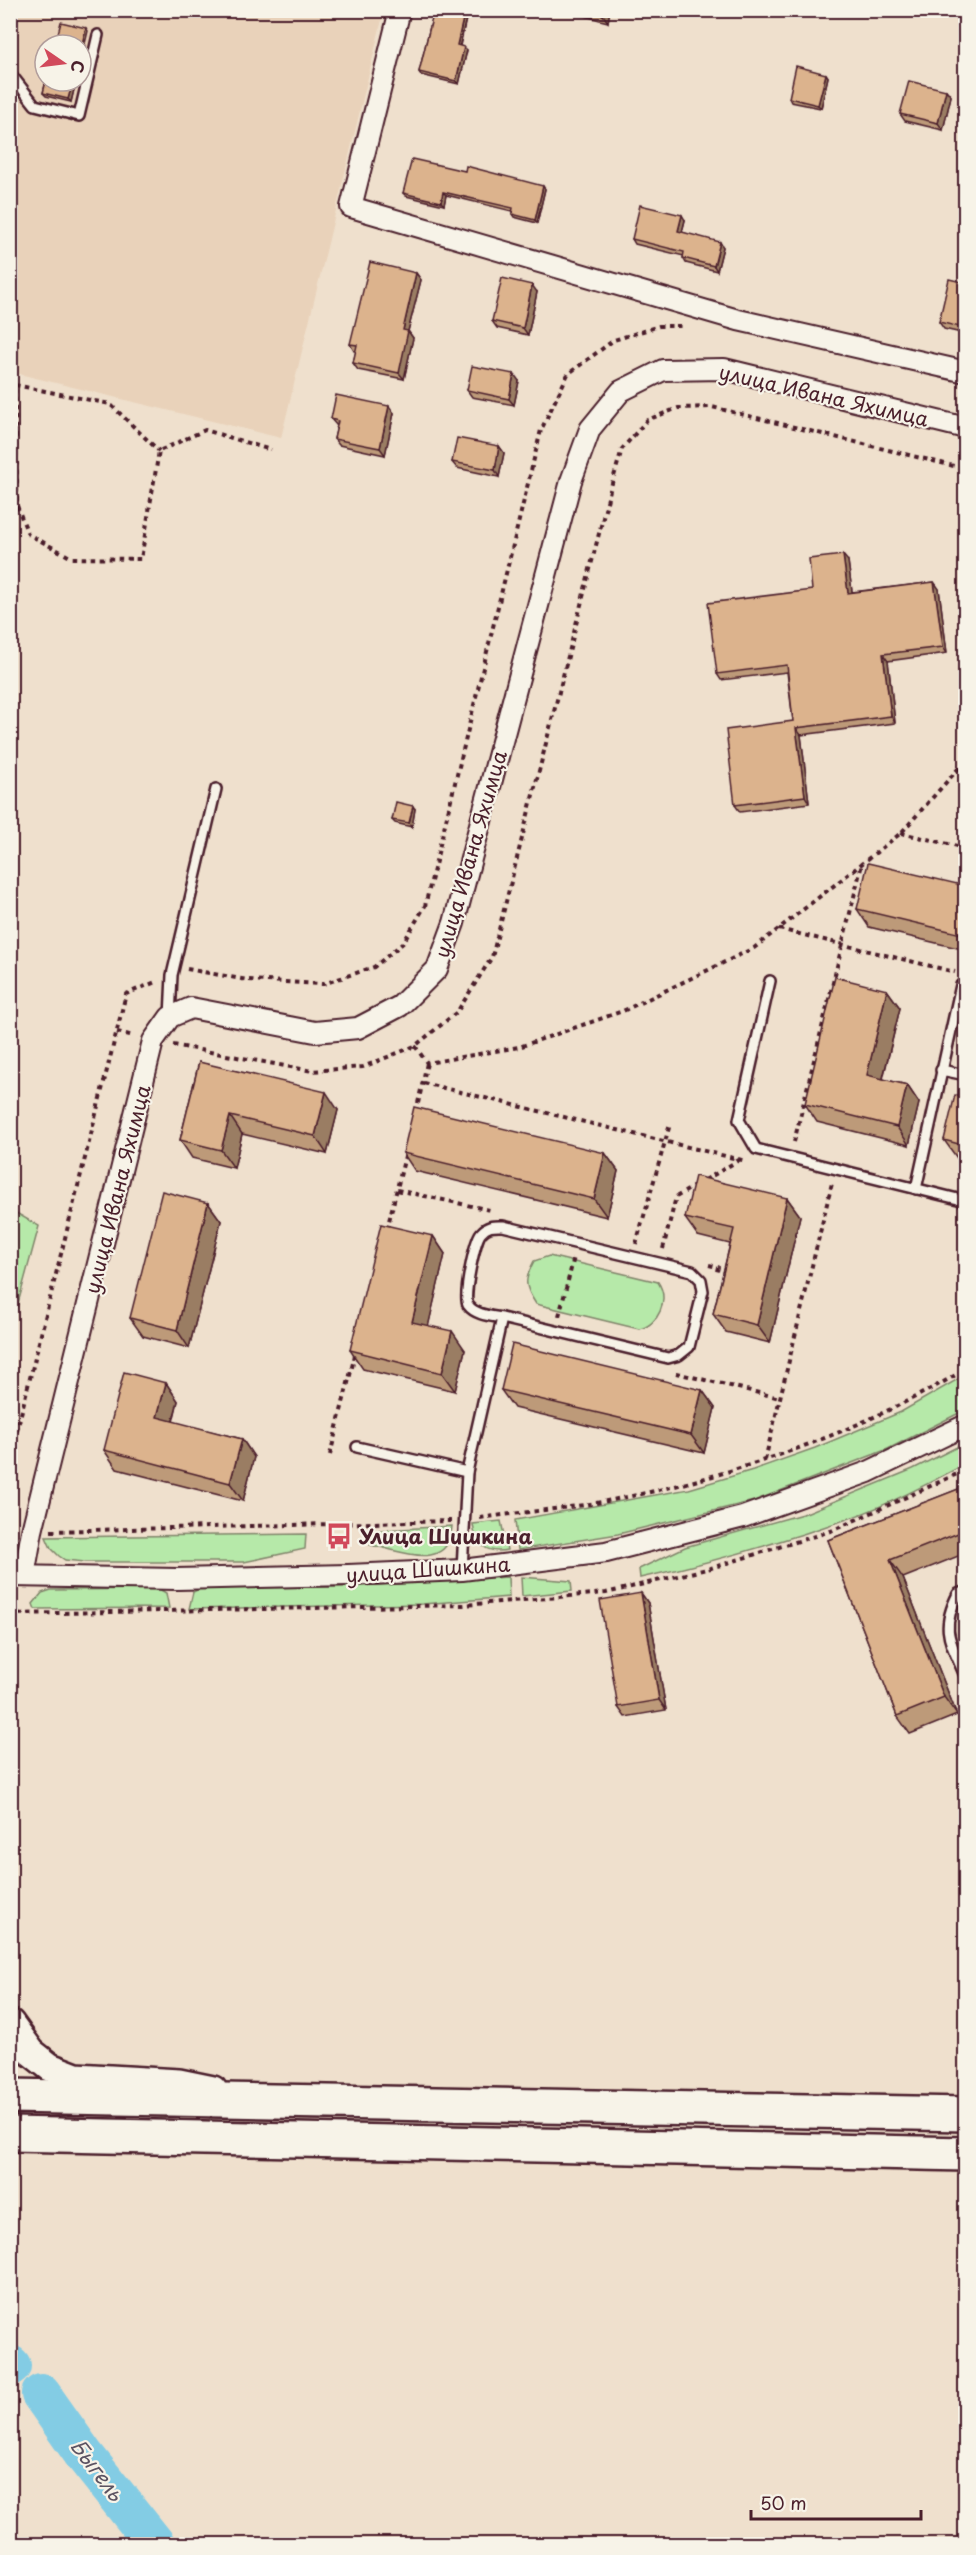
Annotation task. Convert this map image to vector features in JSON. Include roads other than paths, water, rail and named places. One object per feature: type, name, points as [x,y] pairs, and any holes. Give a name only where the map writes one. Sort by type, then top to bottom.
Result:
[{"type":"highway","points":[[10,2096],[966,2114]]},
{"type":"highway","points":[[10,2134],[966,2154]]},
{"type":"street","points":[[400,10],[351,207],[738,320],[966,372]]},
{"type":"street","name":"улица Ивана Яхимца","points":[[17,1576],[32,1531],[153,1041],[170,1017],[191,1008],[315,1032],[358,1028],[400,1006],[437,969],[454,922],[571,481],[590,429],[621,390],[663,370],[724,369],[966,428]]},
{"type":"street","name":"улица Шишкина","points":[[17,1576],[177,1579],[462,1570],[606,1552],[743,1517],[868,1472],[966,1425]]},
{"type":"street","points":[[10,2023],[31,2052],[50,2067],[76,2077],[179,2083],[264,2100]]},
{"type":"lane","points":[[10,73],[35,105],[79,116],[98,35]]},
{"type":"lane","points":[[170,1017],[172,975],[216,789]]},
{"type":"lane","points":[[771,981],[739,1120],[756,1149],[966,1201]]},
{"type":"lane","points":[[916,1189],[961,985],[966,986]]},
{"type":"lane","points":[[942,1070],[966,1075]]},
{"type":"lane","points":[[489,1226],[503,1226],[692,1271],[701,1280],[703,1291],[689,1347],[679,1355],[668,1358],[502,1318],[479,1313],[468,1305],[465,1294],[480,1234],[489,1226]]},
{"type":"lane","points":[[462,1570],[467,1472],[502,1318]]},
{"type":"lane","points":[[357,1447],[467,1472]]},
{"type":"lane","points":[[966,1591],[958,1594],[948,1614],[948,1636],[966,1678]]},
{"type":"waterway","name":"Быгель","points":[[41,2394],[84,2455],[155,2544]]},
{"type":"place","name":"Улица Шишкина","points":[[339,1536]]}]
